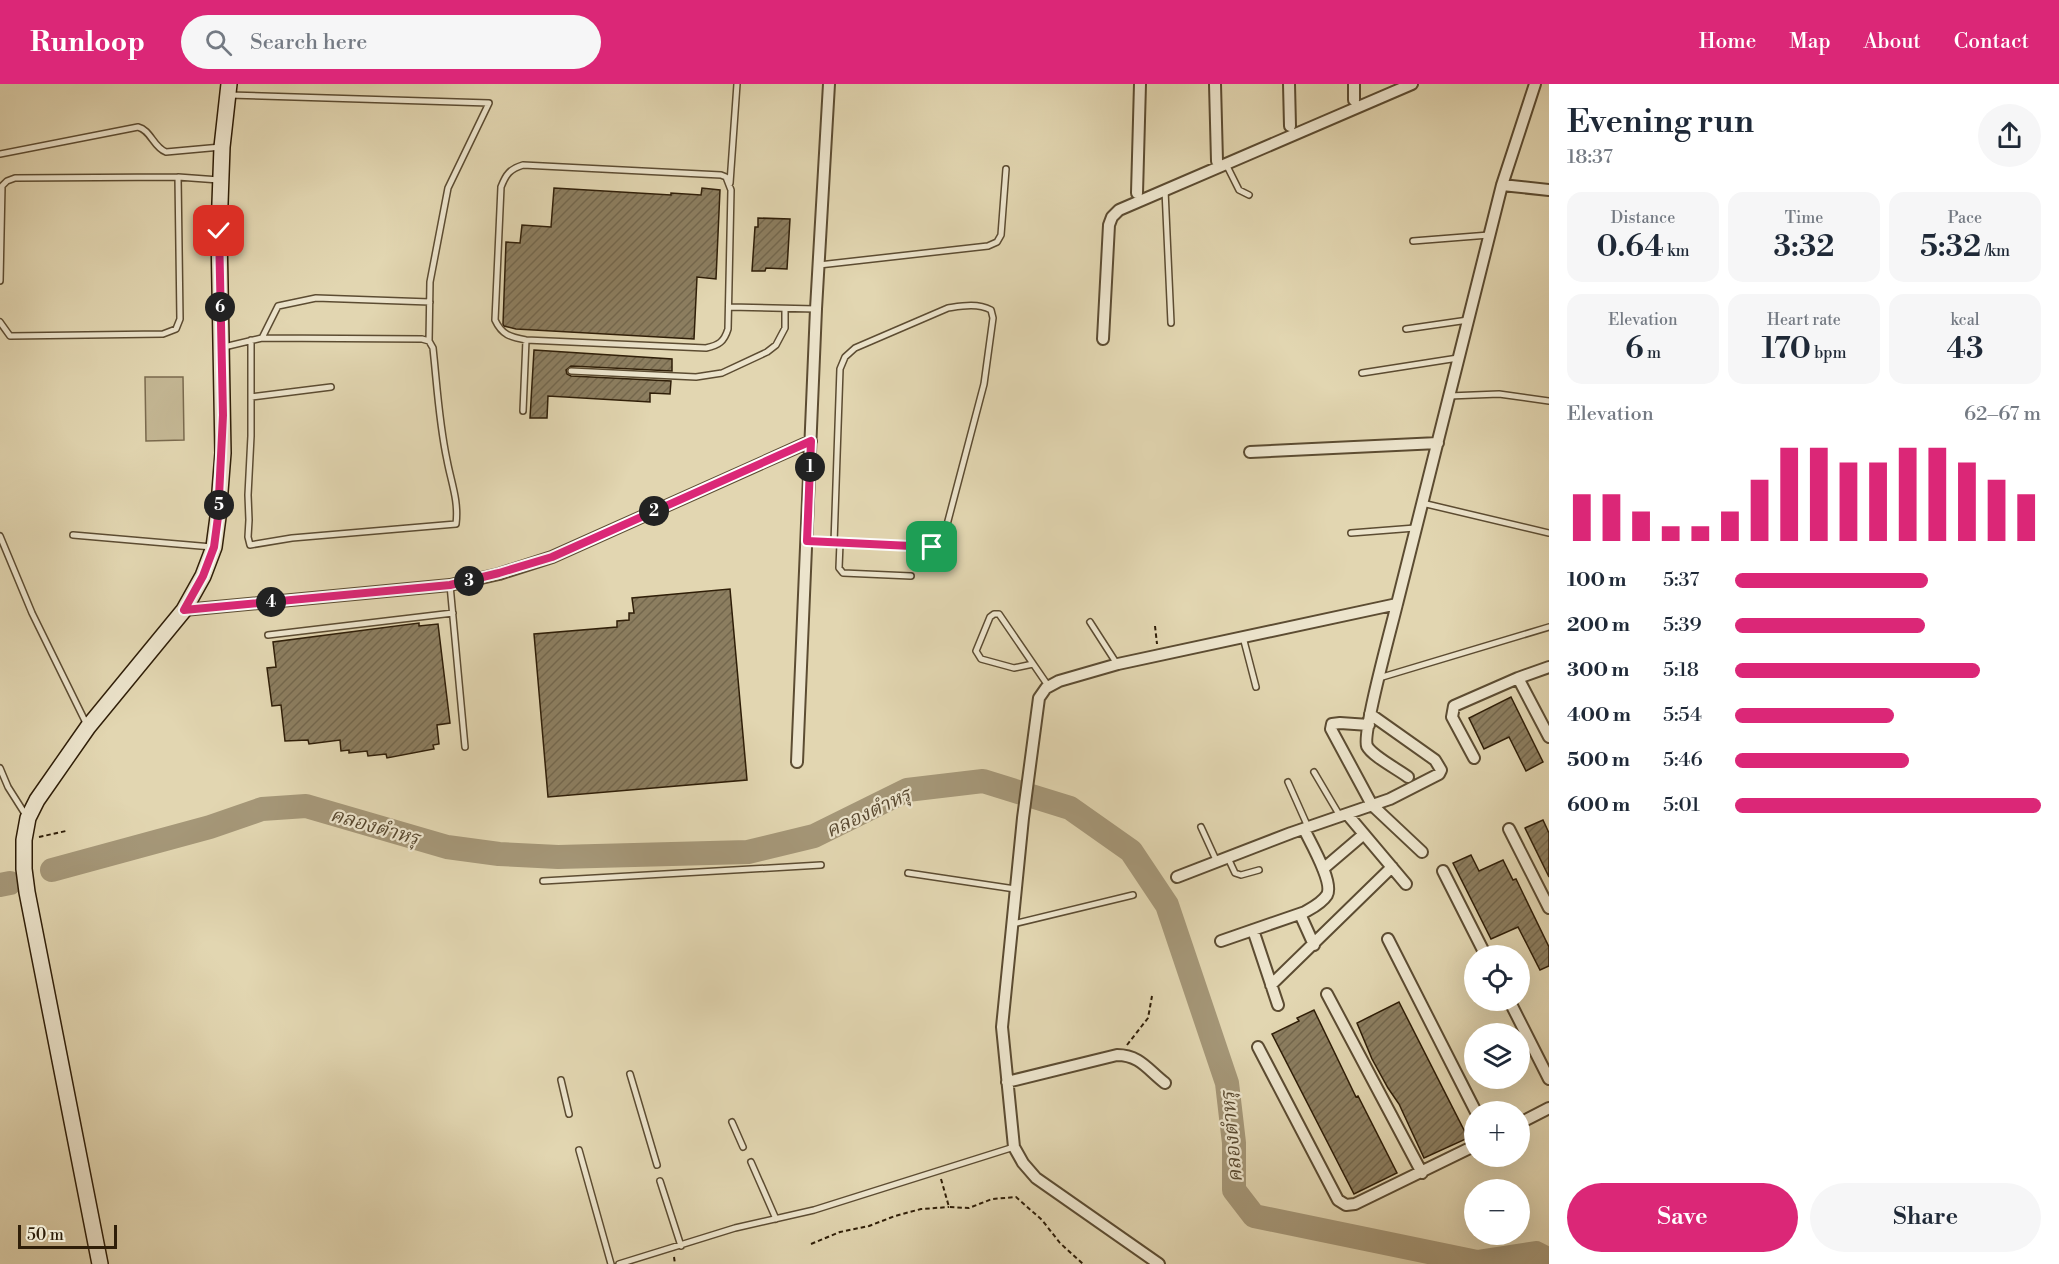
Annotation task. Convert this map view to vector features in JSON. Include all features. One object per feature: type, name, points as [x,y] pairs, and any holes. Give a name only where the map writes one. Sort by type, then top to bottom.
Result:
[{"type":"street","points":[[797,762],[816,309],[829,84]]},
{"type":"street","points":[[1137,193],[1140,84]]},
{"type":"street","points":[[1215,84],[1221,163]]},
{"type":"street","points":[[1289,84],[1290,126]]},
{"type":"street","points":[[1354,84],[1354,100]]},
{"type":"street","points":[[1103,339],[1109,225],[1112,217],[1119,210],[1221,163],[1412,84]]},
{"type":"street","points":[[1408,777],[1367,746],[1369,720],[1502,185],[1535,84]]},
{"type":"street","points":[[100,1264],[29,901],[24,869],[24,840],[28,818],[47,784],[88,727],[184,610],[203,576],[214,547],[223,453],[219,290],[220,180],[228,90]]},
{"type":"street","points":[[1502,185],[1549,190]]},
{"type":"street","points":[[184,610],[450,585],[499,573],[552,557],[811,441]]},
{"type":"street","points":[[1250,452],[1438,443]]},
{"type":"street","points":[[1159,1264],[1036,1178],[1023,1163],[1014,1147],[1002,1027],[1023,818],[1039,698],[1049,687],[1059,681],[1118,664],[1397,604]]},
{"type":"street","points":[[1474,758],[1452,717],[1454,706],[1549,667]]},
{"type":"street","points":[[1518,678],[1549,737]]},
{"type":"street","points":[[1177,877],[1306,828],[1372,805],[1400,794],[1439,774],[1441,770],[1435,760],[1369,720],[1332,724],[1331,729],[1372,805],[1422,852]]},
{"type":"street","points":[[1343,815],[1364,834],[1406,884]]},
{"type":"street","points":[[1221,941],[1299,914],[1316,906],[1327,894],[1330,884],[1306,828]]},
{"type":"street","points":[[1509,829],[1549,908]]},
{"type":"street","points":[[1323,869],[1364,834]]},
{"type":"street","points":[[1271,985],[1392,867]]},
{"type":"street","points":[[1443,871],[1480,945]]},
{"type":"street","points":[[1299,914],[1314,945]]},
{"type":"street","points":[[1253,930],[1278,1005]]},
{"type":"street","points":[[1388,939],[1470,1101]]},
{"type":"street","points":[[1327,994],[1422,1173]]},
{"type":"street","points":[[1515,1011],[1549,1079]]},
{"type":"street","points":[[1258,1047],[1338,1200],[1346,1205],[1355,1204],[1464,1151]]},
{"type":"street","points":[[1007,1082],[1117,1055],[1130,1055],[1137,1058],[1165,1083]]},
{"type":"street","points":[[1530,1118],[1549,1108]]},
{"type":"lane","points":[[730,183],[726,177],[720,175],[535,165],[512,168],[501,187],[495,320],[500,330],[508,336],[526,340],[706,348],[718,345],[725,339],[729,307],[730,183],[736,84]]},
{"type":"lane","points":[[228,90],[489,103],[448,188],[430,282],[429,341],[433,348],[447,460],[455,489],[456,524],[292,538],[250,544],[248,495],[251,436],[251,340]]},
{"type":"lane","points":[[0,154],[138,127],[144,129],[160,149],[166,152],[222,147]]},
{"type":"lane","points":[[1221,163],[1239,190],[1249,195]]},
{"type":"lane","points":[[819,265],[988,246],[997,242],[1001,235],[1006,169]]},
{"type":"lane","points":[[0,281],[2,186],[7,181],[15,178],[178,177],[220,180]]},
{"type":"lane","points":[[0,322],[10,336],[163,333],[177,329],[180,319],[178,177]]},
{"type":"lane","points":[[1165,190],[1171,323]]},
{"type":"lane","points":[[1413,241],[1490,235]]},
{"type":"lane","points":[[262,338],[278,306],[316,298],[430,302]]},
{"type":"lane","points":[[807,541],[837,543],[922,548],[932,547],[939,543],[944,536],[984,384],[993,318],[990,310],[982,306],[948,308],[855,348],[845,357],[840,369],[837,543],[839,568],[843,573],[910,576]]},
{"type":"lane","points":[[729,307],[816,309]]},
{"type":"lane","points":[[571,371],[696,377],[722,373],[767,352],[776,345],[785,328],[784,309]]},
{"type":"lane","points":[[1406,329],[1468,320]]},
{"type":"lane","points":[[221,348],[262,338],[422,339],[429,341]]},
{"type":"lane","points":[[523,411],[526,340]]},
{"type":"lane","points":[[1362,373],[1459,358]]},
{"type":"lane","points":[[251,397],[331,387]]},
{"type":"lane","points":[[1449,396],[1499,394],[1549,401]]},
{"type":"lane","points":[[1422,503],[1549,533]]},
{"type":"lane","points":[[1351,533],[1416,528]]},
{"type":"lane","points":[[73,535],[214,547]]},
{"type":"lane","points":[[0,536],[32,613],[88,727]]},
{"type":"lane","points":[[450,585],[465,747]]},
{"type":"lane","points":[[267,635],[453,613]]},
{"type":"lane","points":[[1033,664],[1014,668],[981,659],[977,655],[976,651],[990,617],[999,614],[1049,687]]},
{"type":"lane","points":[[1090,622],[1118,664]]},
{"type":"lane","points":[[1378,678],[1549,627]]},
{"type":"lane","points":[[1243,637],[1256,687]]},
{"type":"lane","points":[[0,768],[8,788],[28,818]]},
{"type":"lane","points":[[1314,772],[1343,815]]},
{"type":"lane","points":[[1288,782],[1306,828]]},
{"type":"lane","points":[[1201,827],[1217,862]]},
{"type":"lane","points":[[1228,858],[1235,873],[1240,875],[1259,870]]},
{"type":"lane","points":[[543,881],[821,865]]},
{"type":"lane","points":[[908,873],[1016,889]]},
{"type":"lane","points":[[1012,925],[1133,895]]},
{"type":"lane","points":[[630,1074],[657,1166]]},
{"type":"lane","points":[[561,1080],[569,1114]]},
{"type":"lane","points":[[732,1122],[743,1147]]},
{"type":"lane","points":[[619,1264],[735,1228],[814,1210],[1014,1147]]},
{"type":"lane","points":[[579,1150],[610,1264]]},
{"type":"lane","points":[[751,1162],[776,1219]]},
{"type":"lane","points":[[660,1180],[681,1246]]},
{"type":"path","points":[[1155,626],[1158,655]]},
{"type":"path","points":[[24,840],[66,831]]},
{"type":"path","points":[[1117,1055],[1139,1032],[1148,1018],[1152,996]]},
{"type":"path","points":[[938,1171],[949,1207]]},
{"type":"path","points":[[811,1244],[840,1232],[869,1226],[921,1209],[969,1208],[992,1199],[1016,1197],[1042,1220],[1060,1244],[1083,1264]]},
{"type":"shaded area","points":[[145,377],[183,377],[184,440],[146,441]]},
{"type":"building","points":[[554,188],[671,195],[671,193],[701,195],[702,188],[720,190],[716,279],[697,277],[694,339],[516,329],[504,326],[506,242],[520,243],[522,225],[551,227]]},
{"type":"building","points":[[758,218],[790,219],[787,269],[766,268],[765,271],[752,271],[755,227],[758,227]]},
{"type":"building","points":[[534,350],[672,359],[672,371],[571,366],[566,370],[571,376],[671,381],[670,394],[650,393],[650,402],[548,396],[547,418],[530,418]]},
{"type":"building","points":[[730,589],[747,780],[548,797],[534,634],[617,627],[617,621],[629,620],[629,613],[634,613],[632,598]]},
{"type":"building","points":[[419,623],[419,626],[438,624],[450,723],[437,725],[439,744],[433,745],[434,749],[387,758],[386,754],[368,756],[367,751],[349,753],[349,750],[341,751],[340,740],[309,744],[308,740],[285,741],[281,705],[272,706],[267,668],[276,667],[273,642]]},
{"type":"building","points":[[1511,697],[1543,762],[1526,771],[1509,737],[1484,749],[1469,718]]},
{"type":"building","points":[[1543,820],[1549,833],[1549,877],[1525,828]]},
{"type":"building","points":[[1471,855],[1479,871],[1503,860],[1513,880],[1516,879],[1549,947],[1549,966],[1540,970],[1530,950],[1530,945],[1527,945],[1518,927],[1491,939],[1453,863]]},
{"type":"building","points":[[1399,1002],[1464,1130],[1464,1140],[1424,1158],[1399,1104],[1372,1059],[1357,1023]]},
{"type":"building","points":[[1314,1010],[1356,1097],[1358,1096],[1397,1173],[1354,1194],[1272,1034],[1299,1021],[1297,1018]]},
{"type":"waterway","name":"คลองตำหรุ","points":[[52,870],[210,827],[262,809],[306,806],[447,847],[499,854],[558,857],[748,852],[814,836],[907,790],[983,781],[1070,808],[1131,851],[1167,905],[1227,1083],[1234,1143],[1234,1190],[1254,1216],[1477,1262],[1536,1253],[1549,1260]]},
{"type":"waterway","name":"คลองตำหรุ","points":[[0,885],[10,883]]},
{"type":"route","points":[[219,231],[223,453],[218,517],[214,547],[203,576],[184,610],[450,585],[499,573],[552,557],[811,441],[807,541],[932,547]]}]
